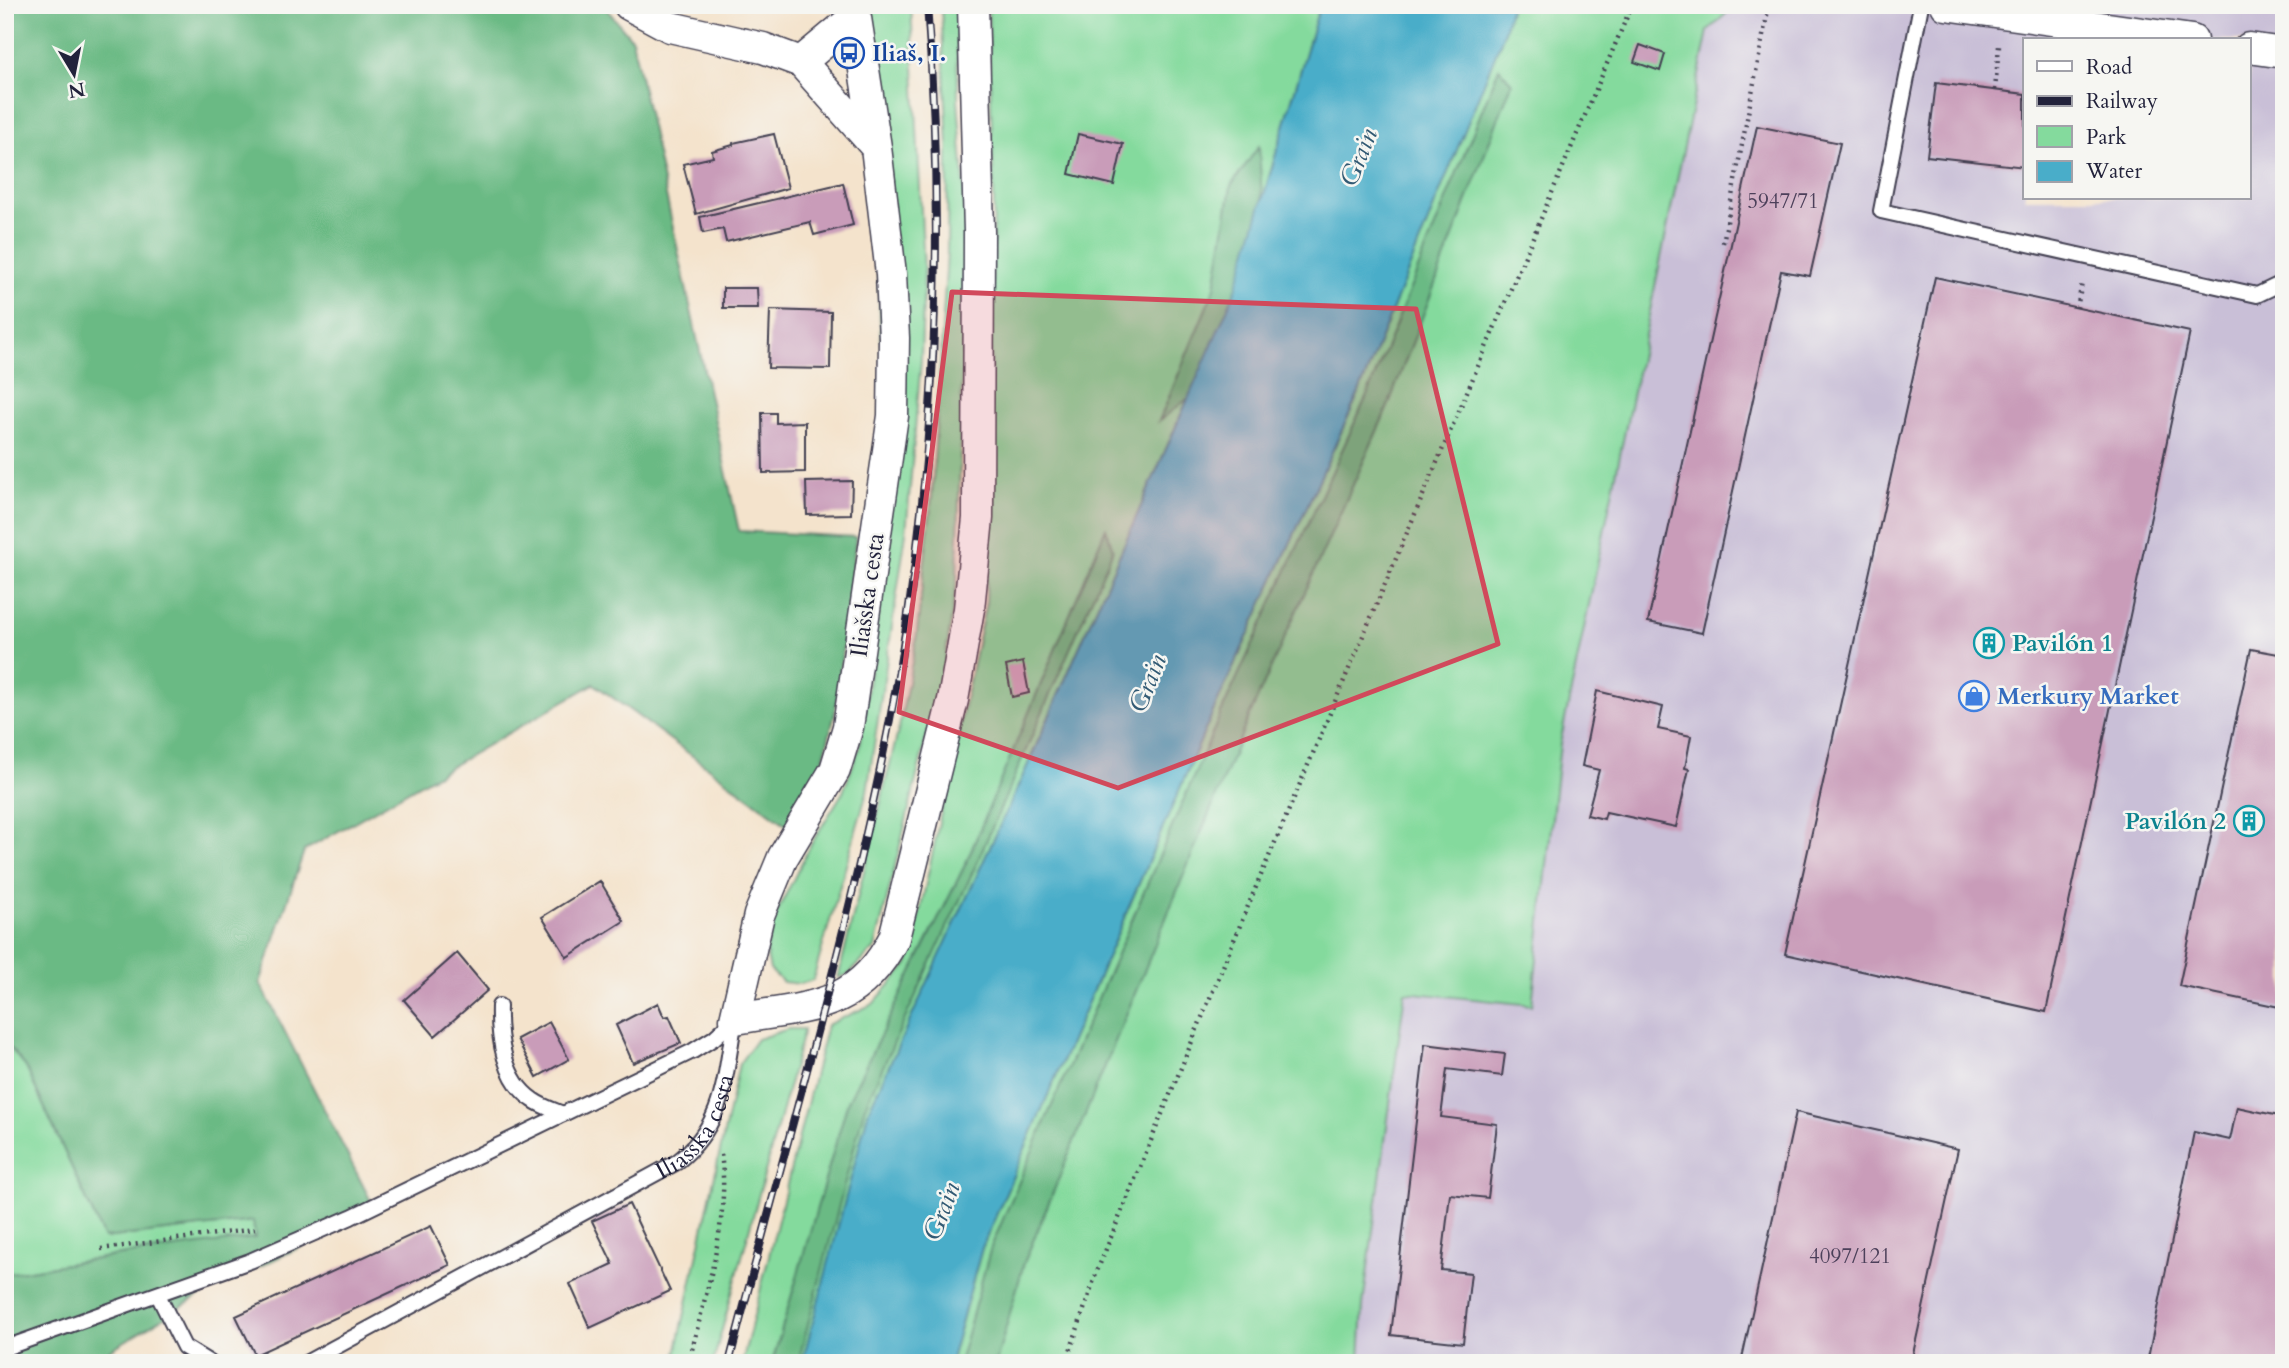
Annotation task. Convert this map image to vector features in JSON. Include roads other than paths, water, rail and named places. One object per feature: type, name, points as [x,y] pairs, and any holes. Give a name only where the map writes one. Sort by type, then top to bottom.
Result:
[{"type":"street","points":[[629,5],[670,27],[762,48],[801,62],[876,148]]},
{"type":"street","points":[[735,1019],[822,1004],[857,988],[880,965],[897,926],[950,713],[969,609],[978,518],[979,232],[973,5]]},
{"type":"street","points":[[1946,5],[2178,38]]},
{"type":"street","name":"Iliašska cesta","points":[[801,62],[854,11]]},
{"type":"street","name":"Iliašska cesta","points":[[735,1019],[759,915],[783,857],[835,770],[848,727],[893,416],[891,274],[876,148],[854,11]]},
{"type":"street","points":[[2250,48],[2284,53]]},
{"type":"lane","points":[[1921,5],[1881,211],[2257,295],[2284,282]]},
{"type":"lane","points":[[499,1006],[498,1027],[506,1061],[518,1086],[532,1100],[563,1114]]},
{"type":"lane","name":"Iliašska cesta","points":[[306,1363],[645,1181],[696,1146],[710,1128],[717,1109],[735,1019]]},
{"type":"lane","name":"Iliašska cesta","points":[[7,1348],[158,1295],[303,1239],[693,1051],[735,1019]]},
{"type":"lane","points":[[158,1295],[184,1347],[210,1363]]},
{"type":"water","name":"Grain","points":[[1320,5],[1511,5],[1502,38],[1358,395],[1212,714],[982,1248],[950,1363],[802,1363],[869,1109],[1026,769],[1236,289]]},
{"type":"railway","points":[[729,1363],[853,889],[888,730],[904,640],[917,550],[932,369],[936,187],[927,5]]},
{"type":"place","name":"Iliaš, I.","points":[[849,53]]},
{"type":"place","name":"Pavilón 1","points":[[1989,643]]},
{"type":"place","name":"Merkury Market","points":[[1974,696]]},
{"type":"place","name":"Pavilón 2","points":[[2249,821]]}]
